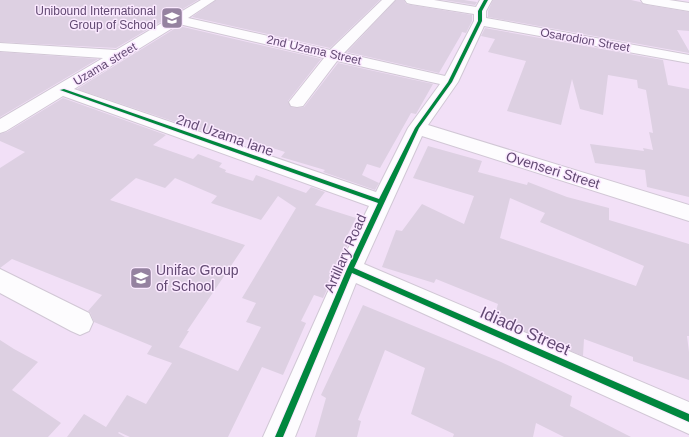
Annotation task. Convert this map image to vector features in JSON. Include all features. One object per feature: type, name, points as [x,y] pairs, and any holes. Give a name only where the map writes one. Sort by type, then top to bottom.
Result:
[{"type":"street","name":"Uzama street","points":[[0,127],[209,0]]},
{"type":"street","points":[[297,102],[334,55],[389,0]]},
{"type":"street","name":"Osarodion Street","points":[[410,0],[482,11],[689,59]]},
{"type":"street","points":[[647,0],[689,7]]},
{"type":"street","name":"Artillary Road","points":[[278,437],[350,269],[381,202],[417,128],[450,82],[482,11]]},
{"type":"street","name":"2nd Uzama Street","points":[[178,20],[450,82]]},
{"type":"street","points":[[0,47],[119,55]]},
{"type":"street","name":"2nd Uzama lane","points":[[62,90],[381,202]]},
{"type":"street","name":"Ovenseri Street","points":[[417,128],[689,213]]},
{"type":"street","name":"Idiado Street","points":[[350,269],[689,418]]},
{"type":"street","points":[[0,280],[80,322]]},
{"type":"shaded area","points":[[0,0],[689,0],[689,437],[0,437]]},
{"type":"building","points":[[0,0],[198,0],[116,48],[0,42]]},
{"type":"building","points":[[216,0],[380,0],[330,48],[192,17]]},
{"type":"building","points":[[396,0],[404,0],[406,4],[411,5],[472,15],[472,21],[466,33],[462,32],[439,73],[347,52]]},
{"type":"building","points":[[443,0],[464,0],[477,2],[475,5]]},
{"type":"building","points":[[493,0],[631,0],[647,5],[689,12],[689,31],[677,30],[689,53],[488,17],[488,11]]},
{"type":"building","points":[[179,26],[321,59],[288,101],[291,107],[304,107],[338,63],[433,84],[416,114],[411,113],[380,168],[367,164],[362,175],[379,183],[375,190],[323,172],[325,170],[281,157],[285,152],[245,139],[241,144],[77,89]]},
{"type":"building","points":[[485,28],[663,60],[668,85],[689,89],[689,197],[647,187],[645,170],[595,163],[590,144],[644,151],[643,148],[653,150],[649,132],[653,133],[646,90],[638,88],[637,80],[608,75],[603,115],[580,109],[572,79],[561,125],[507,111],[526,61],[488,52],[495,39],[481,36]]},
{"type":"building","points":[[0,52],[98,59],[0,117]]},
{"type":"building","points":[[63,98],[166,135],[153,145],[193,159],[198,154],[222,163],[219,167],[226,170],[225,172],[253,181],[256,175],[306,193],[311,187],[325,192],[315,205],[356,218],[346,238],[351,239],[328,282],[330,283],[323,298],[314,295],[301,321],[306,323],[283,375],[262,367],[228,437],[130,437],[119,432],[118,433],[125,437],[67,437],[84,414],[106,427],[127,395],[146,404],[172,363],[147,354],[152,346],[94,322],[90,312],[88,311],[102,295],[12,259],[0,268],[0,168],[25,152],[0,141],[0,134],[7,132]],"holes":[[[136,178],[165,188],[175,178],[217,196],[211,203],[261,220],[278,196],[296,208],[242,298],[256,303],[246,322],[261,327],[238,371],[179,347],[189,331],[187,331],[245,245],[110,200]]]},
{"type":"building","points":[[428,146],[482,161],[478,172],[527,185],[528,182],[567,197],[609,208],[609,220],[689,244],[689,336],[687,336],[689,352],[689,380],[633,361],[633,357],[584,339],[583,356],[494,318],[498,304],[436,279],[434,283],[382,267],[396,230],[402,231],[422,204],[464,224],[474,196],[413,178]],"holes":[[[510,198],[545,213],[540,222],[644,266],[636,286],[500,238]]]},
{"type":"building","points":[[363,305],[501,362],[572,396],[570,406],[631,437],[564,437],[536,423],[533,437],[453,437],[454,434],[411,414],[425,368],[385,350],[358,420],[361,421],[357,437],[315,437],[326,398],[321,395]]},
{"type":"building","points":[[0,340],[38,362],[12,390],[61,423],[48,437],[0,437]]},
{"type":"cycle path","points":[[279,437],[350,269],[381,202],[417,128],[450,82],[480,21],[480,11],[486,0]]},
{"type":"cycle path","points":[[62,90],[381,202]]},
{"type":"cycle path","points":[[350,269],[689,418]]},
{"type":"place","name":"Unibound International Group of School","points":[[172,18]]},
{"type":"place","name":"Unifac Group of School","points":[[141,278]]}]
